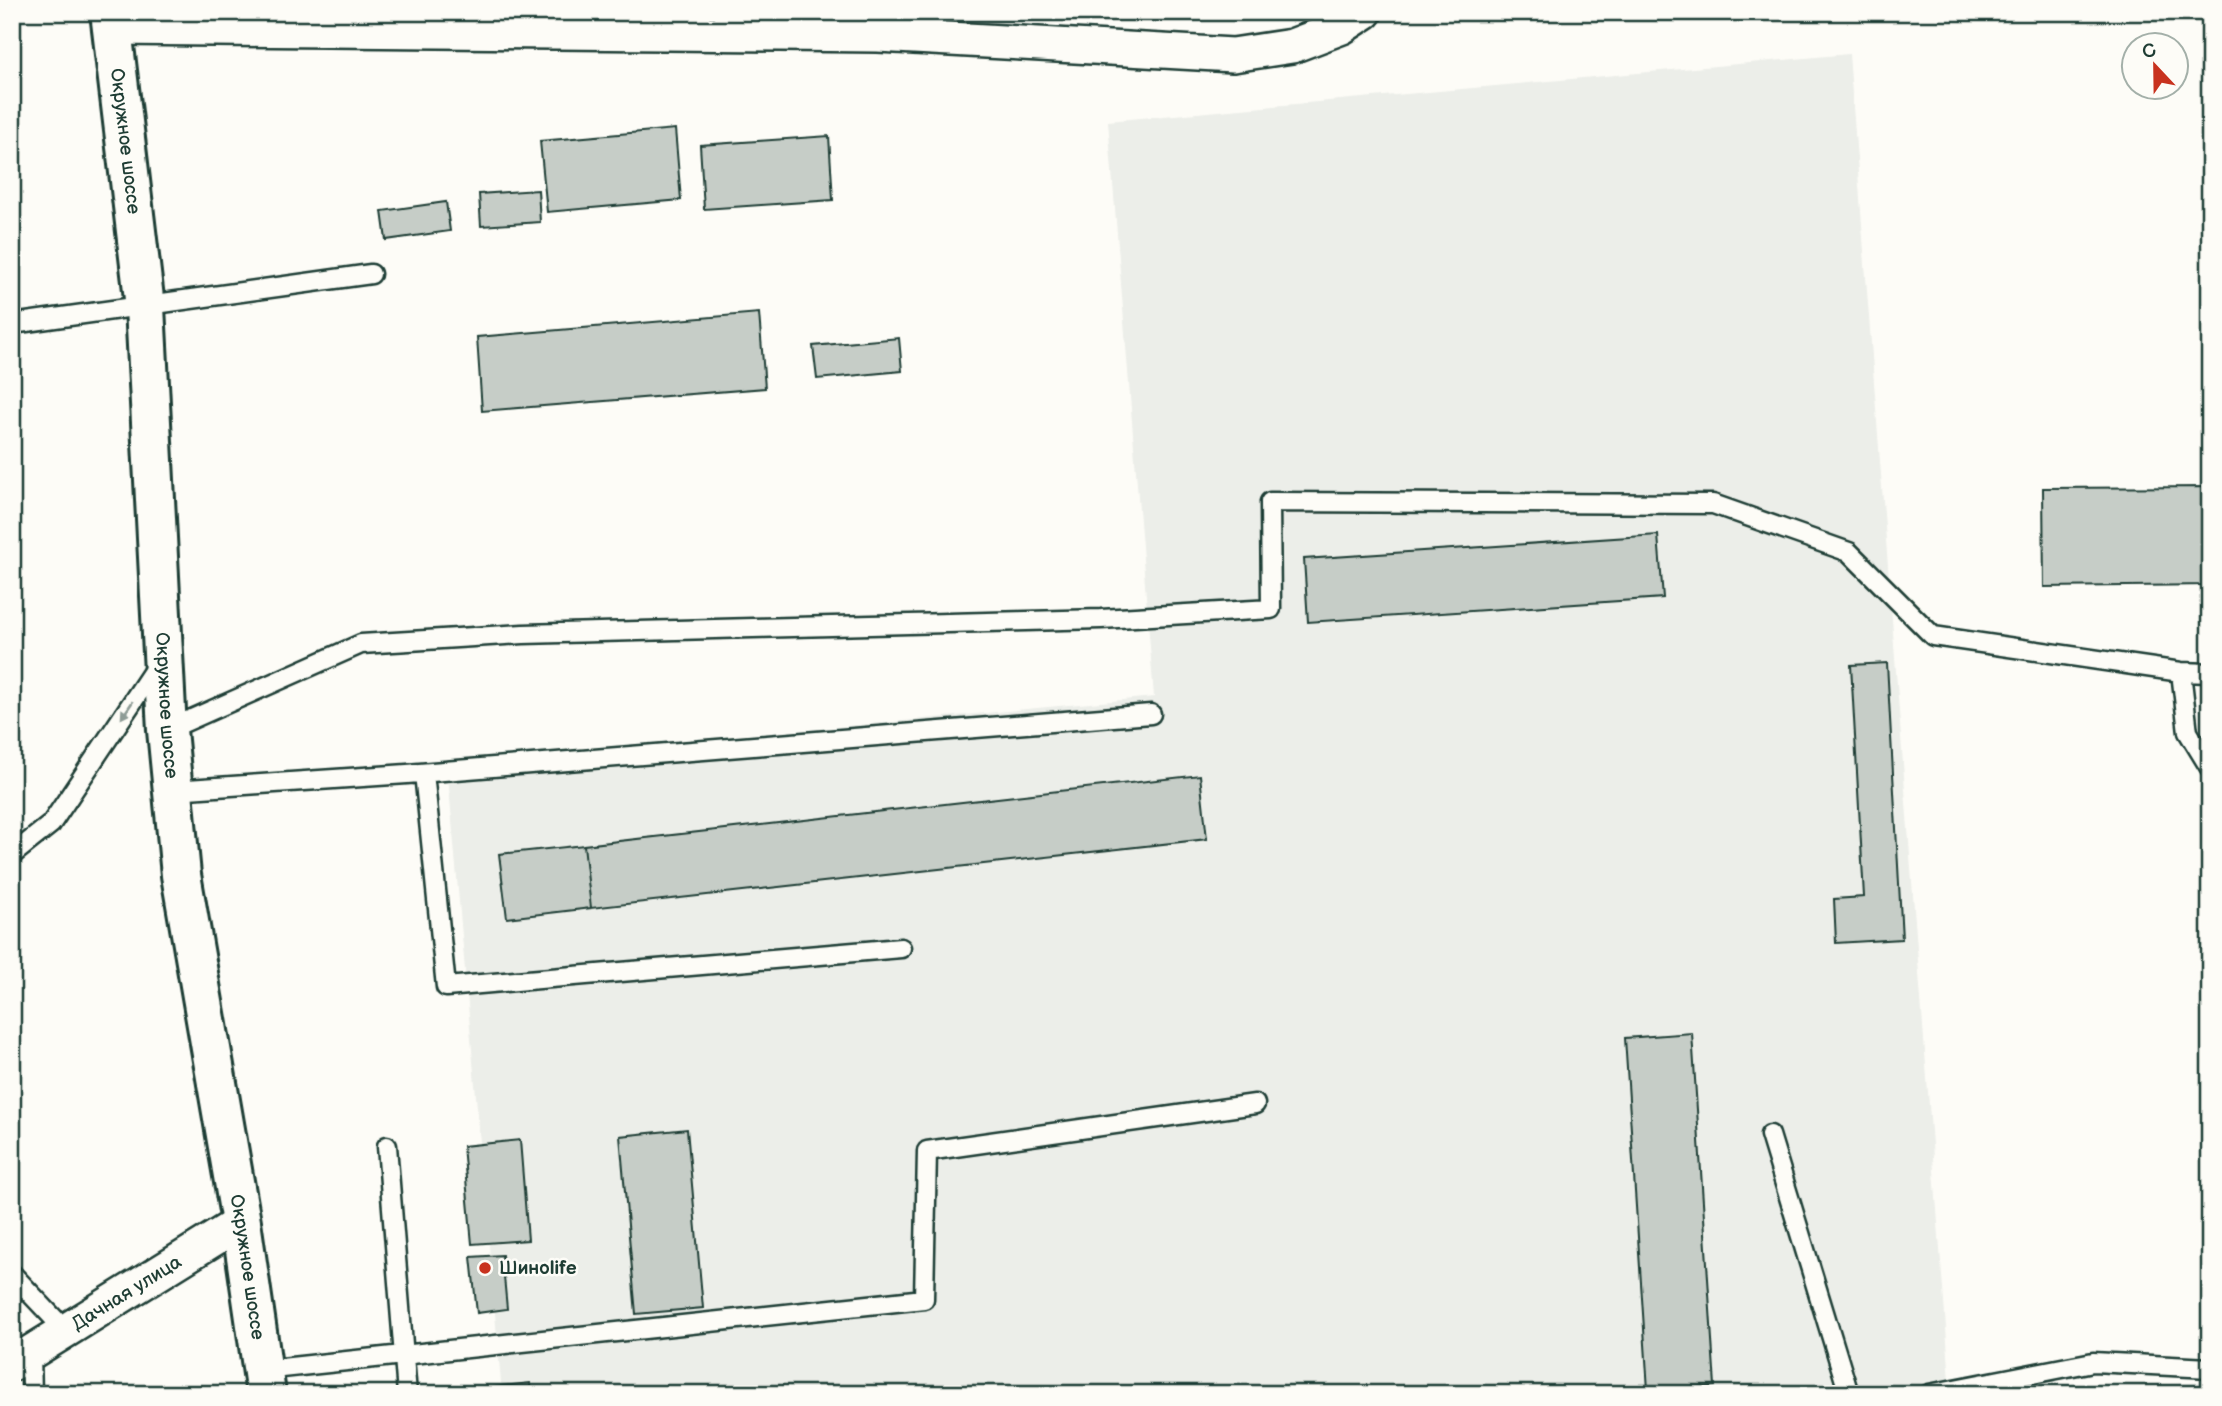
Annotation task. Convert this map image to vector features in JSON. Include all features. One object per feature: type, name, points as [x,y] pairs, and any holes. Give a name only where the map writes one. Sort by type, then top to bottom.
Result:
[{"type":"street","points":[[111,20],[877,24],[1233,55],[1292,46],[1342,27],[1366,12]]},
{"type":"street","name":"Окружное шоссе","points":[[111,20],[145,307],[167,730],[181,875],[241,1222],[264,1382]]},
{"type":"street","name":"Дачная улица","points":[[22,1360],[65,1330],[241,1222]]},
{"type":"lane","points":[[12,324],[371,274]]},
{"type":"lane","points":[[167,730],[361,644],[523,634],[1101,619],[1271,609],[1270,502],[1713,504],[1849,552],[1933,636],[2181,672],[2210,673]]},
{"type":"lane","points":[[12,855],[51,824],[165,653]]},
{"type":"lane","points":[[2181,672],[2188,732],[2198,754],[2210,768]]},
{"type":"lane","points":[[173,790],[424,773],[1151,714]]},
{"type":"lane","points":[[424,773],[446,987],[901,948]]},
{"type":"lane","points":[[264,1382],[402,1355],[924,1299],[927,1151],[1255,1104]]},
{"type":"lane","points":[[1770,1135],[1849,1394]]},
{"type":"lane","points":[[387,1146],[407,1394]]},
{"type":"lane","points":[[12,1274],[65,1330]]},
{"type":"lane","points":[[22,1360],[32,1394]]},
{"type":"lane","points":[[1929,1394],[2093,1362],[2210,1368]]},
{"type":"shaded area","points":[[1849,54],[1951,1394],[502,1394],[447,764],[1154,697],[1108,121]]},
{"type":"shaded area","points":[[2210,1382],[2210,1394],[1986,1394]]},
{"type":"building","points":[[675,129],[681,200],[547,212],[540,141]]},
{"type":"building","points":[[829,136],[833,200],[704,209],[700,145]]},
{"type":"building","points":[[538,190],[540,222],[481,226],[479,194]]},
{"type":"building","points":[[446,202],[450,231],[386,240],[382,211]]},
{"type":"building","points":[[759,313],[765,388],[482,411],[477,337]]},
{"type":"building","points":[[899,338],[902,371],[817,379],[813,346]]},
{"type":"building","points":[[2210,487],[2210,585],[2044,587],[2043,488]]},
{"type":"building","points":[[1658,535],[1663,598],[1308,622],[1304,559]]},
{"type":"building","points":[[1887,663],[1902,939],[1836,943],[1834,899],[1864,897],[1851,665]]},
{"type":"building","points":[[1200,775],[1207,839],[591,908],[584,845]]},
{"type":"building","points":[[584,845],[591,908],[507,918],[499,854]]},
{"type":"building","points":[[1692,1033],[1715,1386],[1648,1390],[1625,1038]]},
{"type":"building","points":[[687,1129],[703,1308],[636,1314],[620,1136]]},
{"type":"building","points":[[520,1140],[528,1240],[472,1244],[463,1146]]},
{"type":"building","points":[[502,1255],[507,1309],[477,1313],[471,1257]]},
{"type":"building","points":[[530,1383],[531,1394],[476,1394],[475,1389]]},
{"type":"place","name":"Шиноlife","points":[[485,1268]]}]
